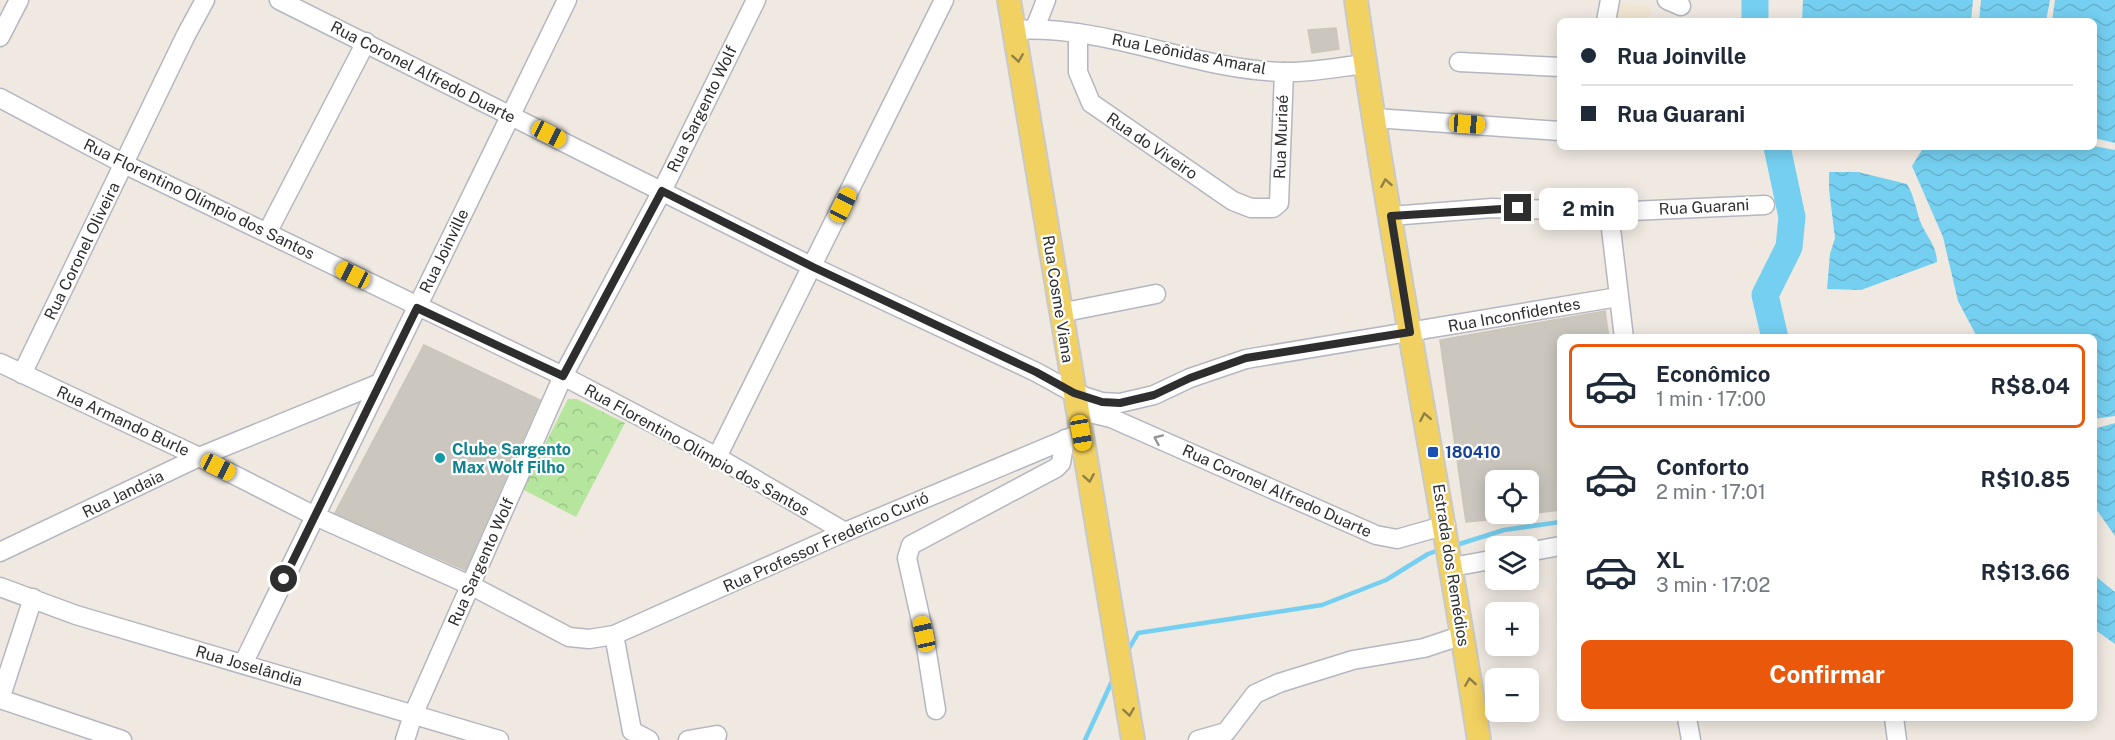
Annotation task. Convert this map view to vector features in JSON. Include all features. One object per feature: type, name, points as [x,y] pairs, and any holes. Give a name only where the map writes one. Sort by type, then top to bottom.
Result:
[{"type":"main road","name":"Rua Cosme Viana","points":[[1009,0],[1024,29],[1060,313],[1076,402],[1073,436],[1119,650],[1133,740]]},
{"type":"main road","name":"Estrada dos Remédios","points":[[1356,0],[1410,332],[1447,531],[1479,740]]},
{"type":"street","points":[[0,37],[19,0]]},
{"type":"street","name":"Rua Coronel Oliveira","points":[[22,374],[205,0]]},
{"type":"street","name":"Rua Coronel Alfredo Duarte","points":[[279,0],[813,267],[1036,372],[1076,402],[1102,402],[1116,411],[1376,535],[1397,539],[1447,531]]},
{"type":"street","name":"Rua Joinville","points":[[243,664],[567,0]]},
{"type":"street","name":"Rua Sargento Wolf","points":[[405,740],[412,715],[472,586],[563,376],[662,191],[756,0]]},
{"type":"street","points":[[717,457],[944,0]]},
{"type":"street","points":[[1024,29],[1046,0]]},
{"type":"street","points":[[1607,18],[1610,0]]},
{"type":"street","name":"Rua Leônidas Amaral","points":[[1024,29],[1078,33],[1237,66],[1284,72],[1365,64]]},
{"type":"street","name":"Rua do Viveiro","points":[[1078,33],[1078,72],[1091,103],[1242,206],[1273,208],[1279,203]]},
{"type":"street","points":[[268,231],[366,42]]},
{"type":"street","points":[[1459,62],[1557,67]]},
{"type":"street","name":"Rua Muriaé","points":[[1279,203],[1284,72]]},
{"type":"street","name":"Rua Florentino Olímpio dos Santos","points":[[0,98],[124,164],[268,231],[417,308],[563,376],[717,457],[845,532]]},
{"type":"street","points":[[1375,118],[1557,131]]},
{"type":"street","name":"Rua Guarani","points":[[1391,216],[1492,208],[1609,212],[1765,205]]},
{"type":"street","points":[[1609,212],[1623,334]]},
{"type":"street","points":[[1060,313],[1156,294]]},
{"type":"street","name":"Rua Inconfidentes","points":[[1410,332],[1618,297]]},
{"type":"street","points":[[1116,411],[1190,378],[1246,358],[1410,332]]},
{"type":"street","name":"Rua Armando Burle","points":[[0,363],[199,457],[315,516],[472,586],[569,637]]},
{"type":"street","name":"Rua Jandaia","points":[[0,552],[199,457],[380,383]]},
{"type":"street","points":[[936,710],[924,634],[907,558],[908,550],[911,545],[1056,468],[1061,463],[1073,436]]},
{"type":"street","name":"Rua Professor Frederico Curió","points":[[569,637],[589,639],[614,635],[845,532],[1073,436]]},
{"type":"street","points":[[1539,550],[1557,547]]},
{"type":"street","points":[[1452,566],[1485,561]]},
{"type":"street","name":"Rua Joselândia","points":[[0,587],[76,615],[499,740]]},
{"type":"street","points":[[33,598],[0,699],[122,740]]},
{"type":"street","points":[[614,635],[632,731],[649,740]]},
{"type":"street","points":[[1198,740],[1226,732],[1255,694],[1279,683],[1353,660],[1424,648],[1463,635]]},
{"type":"street","points":[[1688,721],[1691,740]]},
{"type":"street","points":[[1895,721],[1898,740]]},
{"type":"street","points":[[688,740],[717,735]]},
{"type":"shaded area","points":[[1623,3],[1648,6],[1651,10],[1650,18],[1615,18],[1617,6]]},
{"type":"green space","points":[[568,399],[577,399],[625,423],[576,517],[522,489]]},
{"type":"water","points":[[1803,0],[1973,0],[1971,18],[1802,18]]},
{"type":"water","points":[[1981,0],[2050,0],[2047,18],[1979,18]]},
{"type":"water","points":[[2055,0],[2115,0],[2115,143],[2097,139],[2097,18],[2052,18]]},
{"type":"water","points":[[2097,147],[2115,150],[2115,416],[2097,419],[2097,334],[1975,334],[1958,301],[1943,237],[1912,166],[1922,150],[2097,150]]},
{"type":"water","points":[[1829,172],[1858,172],[1907,184],[1920,221],[1937,256],[1937,262],[1861,290],[1827,289],[1830,254],[1835,238]]},
{"type":"water","points":[[2115,423],[2115,536],[2097,510],[2097,428]]},
{"type":"water","points":[[2097,577],[2115,592],[2115,644],[2097,631]]},
{"type":"building","points":[[1336,28],[1339,49],[1312,53],[1308,30]]},
{"type":"building","points":[[1605,311],[1608,334],[1557,334],[1557,510],[1539,513],[1539,470],[1485,470],[1485,520],[1466,522],[1440,340]]},
{"type":"building","name":"Clube Sargento Max Wolf Filho","points":[[424,345],[540,400],[465,570],[335,513]]},
{"type":"waterway","points":[[1755,0],[1755,18]]},
{"type":"waterway","points":[[1774,334],[1765,295],[1789,247],[1792,217],[1778,150]]},
{"type":"waterway","points":[[1453,546],[1504,530],[1557,522]]},
{"type":"waterway","points":[[1126,654],[1138,633],[1322,605],[1386,580],[1428,554],[1442,549]]},
{"type":"waterway","points":[[1085,740],[1114,677]]},
{"type":"place","name":"180410","points":[[1433,452]]},
{"type":"place","name":"Clube Sargento Max Wolf Filho","points":[[440,458]]},
{"type":"route","points":[[284,579],[417,308],[563,376],[662,191],[813,267],[1036,372],[1074,393],[1102,402],[1120,403],[1154,395],[1190,378],[1221,369],[1246,358],[1410,332],[1391,216],[1518,208]]}]
